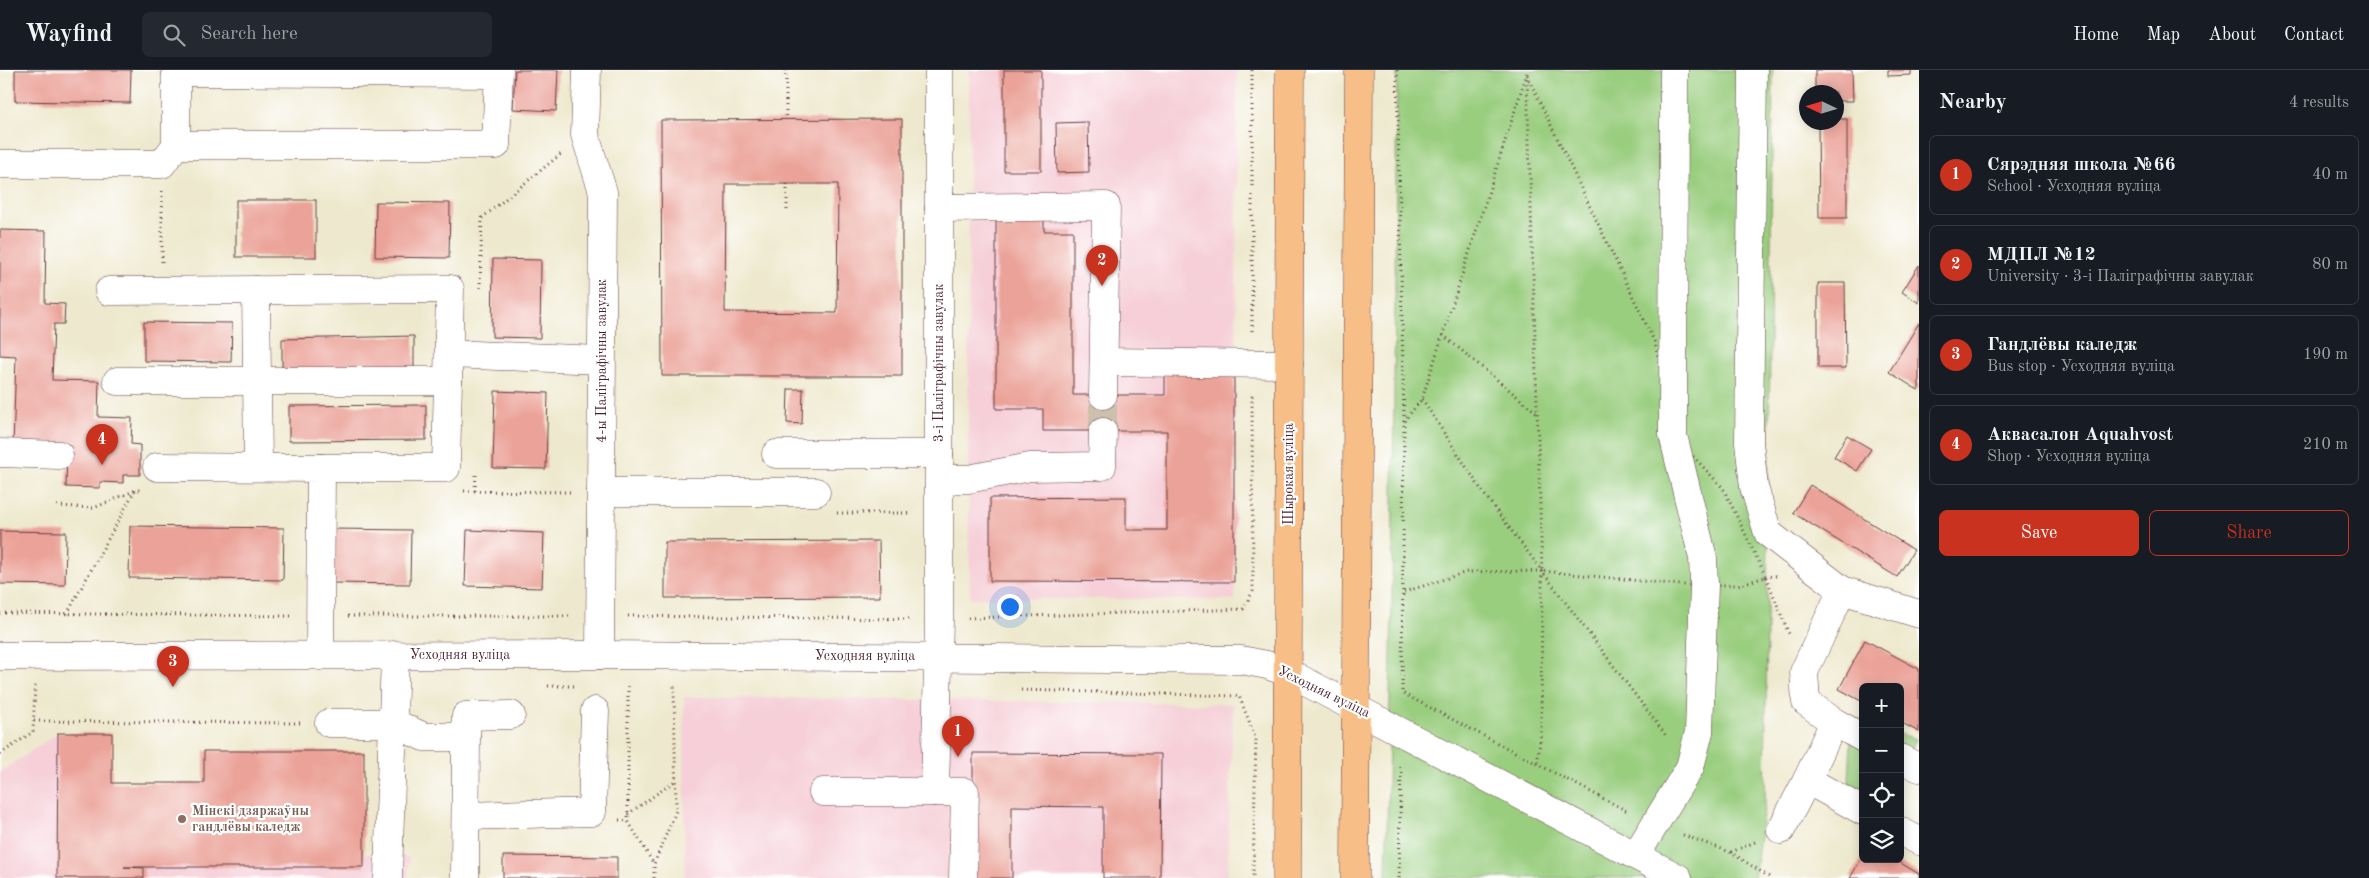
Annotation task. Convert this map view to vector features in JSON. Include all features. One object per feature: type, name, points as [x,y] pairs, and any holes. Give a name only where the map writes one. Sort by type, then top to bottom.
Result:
[{"type":"main road","name":"Шырокая вуліца","points":[[1287,878],[1290,70]]},
{"type":"main road","points":[[1355,878],[1359,70]]},
{"type":"street","name":"4-ы Паліграфічны завулак","points":[[587,70],[586,134],[603,192],[600,655]]},
{"type":"street","name":"3-і Паліграфічны завулак","points":[[936,792],[939,619],[939,70]]},
{"type":"street","points":[[1636,855],[1690,767],[1700,732],[1703,558],[1673,435],[1674,70]]},
{"type":"street","points":[[1753,70],[1749,442],[1754,487],[1768,532],[1814,569],[1842,590],[1919,614]]},
{"type":"street","points":[[0,164],[169,154],[496,146],[499,72],[176,71],[169,154]]},
{"type":"street","points":[[939,208],[1106,206],[1103,395]]},
{"type":"street","points":[[109,291],[450,289],[446,468],[157,467]]},
{"type":"street","points":[[256,290],[258,467]]},
{"type":"street","points":[[449,354],[601,360]]},
{"type":"street","points":[[1104,362],[1289,364]]},
{"type":"street","points":[[117,381],[448,381]]},
{"type":"street","points":[[776,454],[939,467],[968,480],[1030,467],[1102,466],[1103,432]]},
{"type":"street","points":[[0,453],[59,455]]},
{"type":"street","points":[[320,656],[321,468]]},
{"type":"street","points":[[601,492],[816,492]]},
{"type":"street","points":[[1842,590],[1804,672],[1806,702],[1834,722],[1859,736]]},
{"type":"street","points":[[388,878],[395,655]]},
{"type":"street","name":"Усходняя вуліца","points":[[0,656],[938,656],[1242,660],[1288,672],[1678,878]]},
{"type":"street","points":[[466,816],[592,812],[595,711]]},
{"type":"street","points":[[465,878],[466,716],[511,715]]},
{"type":"street","points":[[1781,830],[1834,722]]},
{"type":"street","points":[[329,723],[394,723],[424,738],[466,737]]},
{"type":"street","points":[[1904,760],[1919,768]]},
{"type":"street","points":[[1807,780],[1859,809]]},
{"type":"street","points":[[823,792],[964,792],[963,878]]},
{"type":"street","points":[[1904,833],[1919,842]]},
{"type":"path","points":[[786,70],[786,120]]},
{"type":"path","points":[[1397,70],[1404,421],[1402,693],[1654,825],[1730,852],[1771,878]]},
{"type":"path","points":[[1527,70],[1542,571],[1541,735],[1537,764]]},
{"type":"path","points":[[1404,421],[1422,399],[1527,75]]},
{"type":"path","points":[[1527,75],[1655,343],[1673,435],[1723,488],[1766,577],[1804,672]]},
{"type":"path","points":[[480,295],[482,218],[586,134]]},
{"type":"path","points":[[162,290],[169,154]]},
{"type":"path","points":[[787,184],[787,214]]},
{"type":"path","points":[[1443,335],[1537,413]]},
{"type":"path","points":[[1422,399],[1484,494],[1690,767]]},
{"type":"path","points":[[475,491],[476,471]]},
{"type":"path","points":[[57,506],[94,508],[136,490],[67,614]]},
{"type":"path","points":[[1404,592],[1467,572],[1542,571],[1682,585],[1737,585],[1766,577],[1814,569]]},
{"type":"path","points":[[0,613],[939,619],[1242,610]]},
{"type":"path","points":[[493,616],[493,622]]},
{"type":"path","points":[[664,685],[683,685]]},
{"type":"path","points":[[654,878],[654,864],[676,811],[674,685]]},
{"type":"path","points":[[0,754],[33,732],[34,686],[44,686]]},
{"type":"path","points":[[546,686],[583,686]]},
{"type":"path","points":[[619,686],[637,686]]},
{"type":"path","points":[[628,686],[628,821],[654,864]]},
{"type":"path","points":[[1016,690],[1240,696],[1256,739],[1253,878]]},
{"type":"path","points":[[34,721],[329,723]]},
{"type":"path","points":[[1399,878],[1402,762]]},
{"type":"path","points":[[628,814],[675,781]]},
{"type":"path","points":[[592,812],[599,819],[628,821]]},
{"type":"shaded area","points":[[969,70],[1237,70],[1235,600],[970,598],[968,479]]},
{"type":"shaded area","points":[[684,697],[1233,704],[1227,878],[685,878]]},
{"type":"shaded area","name":"Мінскі дзяржаўны гандлёвы каледж","points":[[58,733],[112,733],[112,783],[204,783],[204,751],[364,751],[364,854],[409,857],[408,878],[0,878],[0,772]]},
{"type":"green space","points":[[1397,70],[1773,70],[1765,801],[1754,878],[1386,878],[1392,606]]},
{"type":"green space","points":[[1852,718],[1859,720],[1859,788],[1849,783]]},
{"type":"green space","points":[[1904,735],[1916,739],[1904,767]]},
{"type":"building","points":[[15,70],[131,70],[130,103],[15,101]]},
{"type":"building","points":[[515,70],[558,70],[556,111],[513,109]]},
{"type":"building","points":[[1004,70],[1041,70],[1041,171],[1004,171]]},
{"type":"building","points":[[1815,70],[1852,70],[1853,101],[1844,101],[1844,85],[1815,85]]},
{"type":"building","points":[[1888,70],[1911,70],[1911,75],[1888,76]]},
{"type":"building","points":[[902,119],[902,376],[662,376],[661,120]],"holes":[[[726,184],[838,184],[837,313],[725,312]]]},
{"type":"building","points":[[1844,119],[1847,119],[1847,218],[1819,218],[1818,130],[1844,130]]},
{"type":"building","points":[[1088,122],[1089,172],[1057,173],[1056,123]]},
{"type":"building","points":[[236,200],[316,200],[316,257],[236,257]]},
{"type":"building","points":[[376,202],[450,203],[449,258],[375,257]]},
{"type":"building","points":[[996,214],[1044,215],[1044,231],[1073,231],[1073,395],[1165,395],[1165,371],[1234,371],[1234,582],[990,581],[990,498],[1126,497],[1126,530],[1167,530],[1167,431],[1043,431],[1043,409],[996,409]]},
{"type":"building","points":[[0,230],[46,231],[45,303],[65,304],[64,324],[54,324],[52,380],[99,381],[98,417],[132,418],[131,444],[140,445],[140,475],[123,475],[123,483],[100,482],[100,488],[66,487],[67,449],[13,448],[16,356],[0,355]]},
{"type":"building","points":[[493,259],[541,260],[540,338],[492,337]]},
{"type":"building","points":[[1919,265],[1919,303],[1902,292]]},
{"type":"building","points":[[1818,283],[1845,283],[1846,368],[1818,368]]},
{"type":"building","points":[[144,322],[232,323],[231,362],[144,361]]},
{"type":"building","points":[[1919,323],[1919,388],[1918,390],[1889,372]]},
{"type":"building","points":[[414,336],[414,369],[282,373],[282,339]]},
{"type":"building","points":[[788,389],[803,389],[802,424],[787,423]]},
{"type":"building","points":[[495,391],[548,393],[546,469],[493,468]]},
{"type":"building","points":[[426,405],[426,440],[289,441],[289,406]]},
{"type":"building","points":[[1847,435],[1871,449],[1857,471],[1834,457]]},
{"type":"building","points":[[1810,485],[1914,550],[1897,577],[1793,513]]},
{"type":"building","points":[[130,526],[284,528],[283,580],[129,578]]},
{"type":"building","points":[[332,529],[411,530],[410,584],[331,583]]},
{"type":"building","points":[[467,530],[544,533],[542,588],[465,586]]},
{"type":"building","points":[[0,531],[66,532],[65,585],[0,584]]},
{"type":"building","points":[[879,541],[880,597],[665,598],[665,542]]},
{"type":"building","points":[[1865,640],[1919,669],[1919,732],[1904,724],[1904,683],[1859,683],[1859,700],[1839,689]]},
{"type":"building","name":"Мінскі дзяржаўны гандлёвы каледж","points":[[58,733],[112,733],[112,783],[204,783],[204,751],[364,751],[364,867],[124,867],[144,868],[144,878],[57,878]]},
{"type":"building","points":[[973,753],[1161,754],[1160,878],[1103,878],[1103,807],[1012,806],[1012,878],[973,878]]},
{"type":"building","points":[[503,856],[617,857],[617,878],[503,878]]},
{"type":"building","points":[[1859,863],[1901,863],[1919,874],[1919,878],[1850,878]]},
{"type":"tunnel","points":[[1103,395],[1103,432]]},
{"type":"place","name":"МДПЛ №12","points":[[1102,286]]},
{"type":"place","name":"Аквасалон Aquahvost","points":[[102,465]]},
{"type":"place","name":"Гандлёвы каледж","points":[[173,687]]},
{"type":"place","name":"Сярэдняя школа №66","points":[[958,757]]},
{"type":"place","name":"Мінскі дзяржаўны гандлёвы каледж","points":[[182,819]]}]
